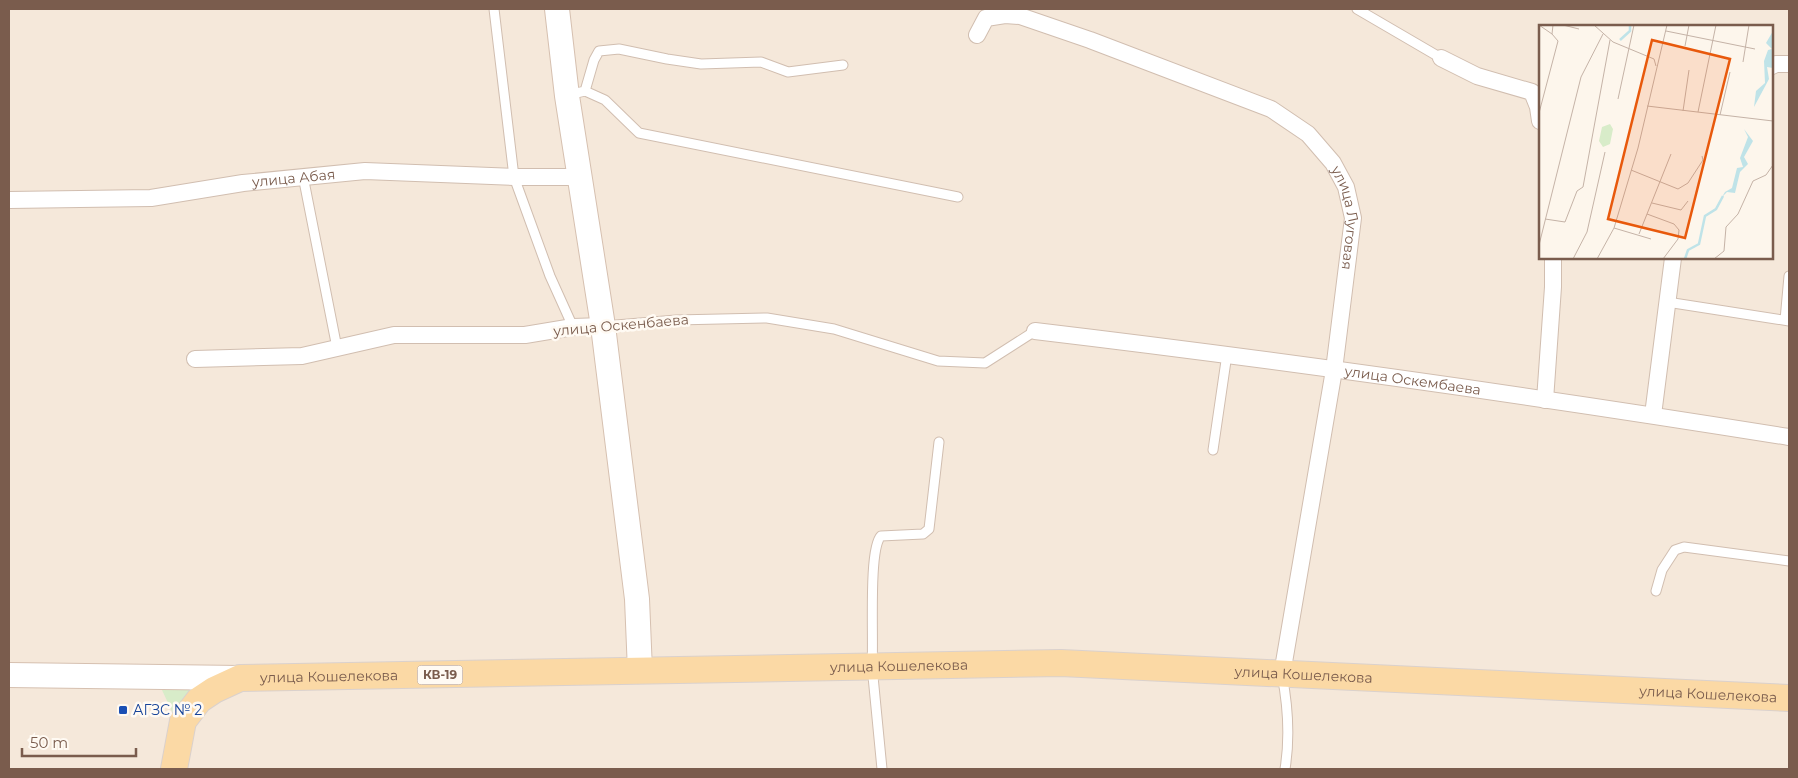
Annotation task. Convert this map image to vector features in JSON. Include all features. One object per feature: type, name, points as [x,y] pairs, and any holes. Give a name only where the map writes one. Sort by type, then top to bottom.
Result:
[{"type":"main road","points":[[557,9],[576,93],[579,177],[604,326],[637,599],[640,671]]},
{"type":"main road","name":"улица Кошелекова","points":[[9,675],[240,678],[1060,663],[1789,698]]},
{"type":"main road","points":[[174,769],[183,721],[199,700],[214,690],[240,678]]},
{"type":"street","name":"улица Луговая","points":[[977,35],[986,18],[1018,13],[1271,110],[1308,134],[1333,163],[1346,186],[1353,218],[1334,370],[1282,674]]},
{"type":"street","points":[[1441,58],[1477,76],[1532,92],[1539,114]]},
{"type":"street","points":[[1773,66],[1789,64]]},
{"type":"street","name":"улица Абая","points":[[9,200],[151,198],[242,183],[365,171],[514,177],[579,177]]},
{"type":"street","points":[[1545,400],[1553,287],[1552,259]]},
{"type":"street","points":[[1653,416],[1673,259]]},
{"type":"street","name":"улица Оскенбаева","points":[[195,359],[302,356],[394,335],[526,335],[573,327],[604,326]]},
{"type":"street","name":"улица Оскембаева","points":[[1035,331],[1228,354],[1789,437]]},
{"type":"lane","points":[[494,9],[514,177],[550,276],[573,327]]},
{"type":"lane","points":[[1357,9],[1441,58]]},
{"type":"lane","points":[[843,65],[788,72],[761,62],[701,64],[619,49],[599,51],[576,93],[605,100],[639,133],[958,197]]},
{"type":"lane","points":[[303,176],[338,348]]},
{"type":"lane","points":[[1668,302],[1787,321],[1789,276]]},
{"type":"lane","name":"улица Оскенбаева","points":[[604,326],[676,320],[767,318],[834,329],[938,361],[985,363],[1035,331]]},
{"type":"lane","points":[[1212,450],[1228,354]]},
{"type":"lane","points":[[882,769],[872,666],[874,650],[874,557],[877,540],[881,536],[923,534],[929,529],[940,442]]},
{"type":"lane","points":[[1656,591],[1662,570],[1675,550],[1684,548],[1789,561]]},
{"type":"lane","points":[[1282,674],[1287,701],[1287,756],[1285,769]]},
{"type":"shaded area","points":[[9,9],[1789,9],[1789,769],[9,769]]},
{"type":"green space","points":[[162,690],[200,690],[175,718]]},
{"type":"place","name":"АГЗС № 2","points":[[123,710]]}]
